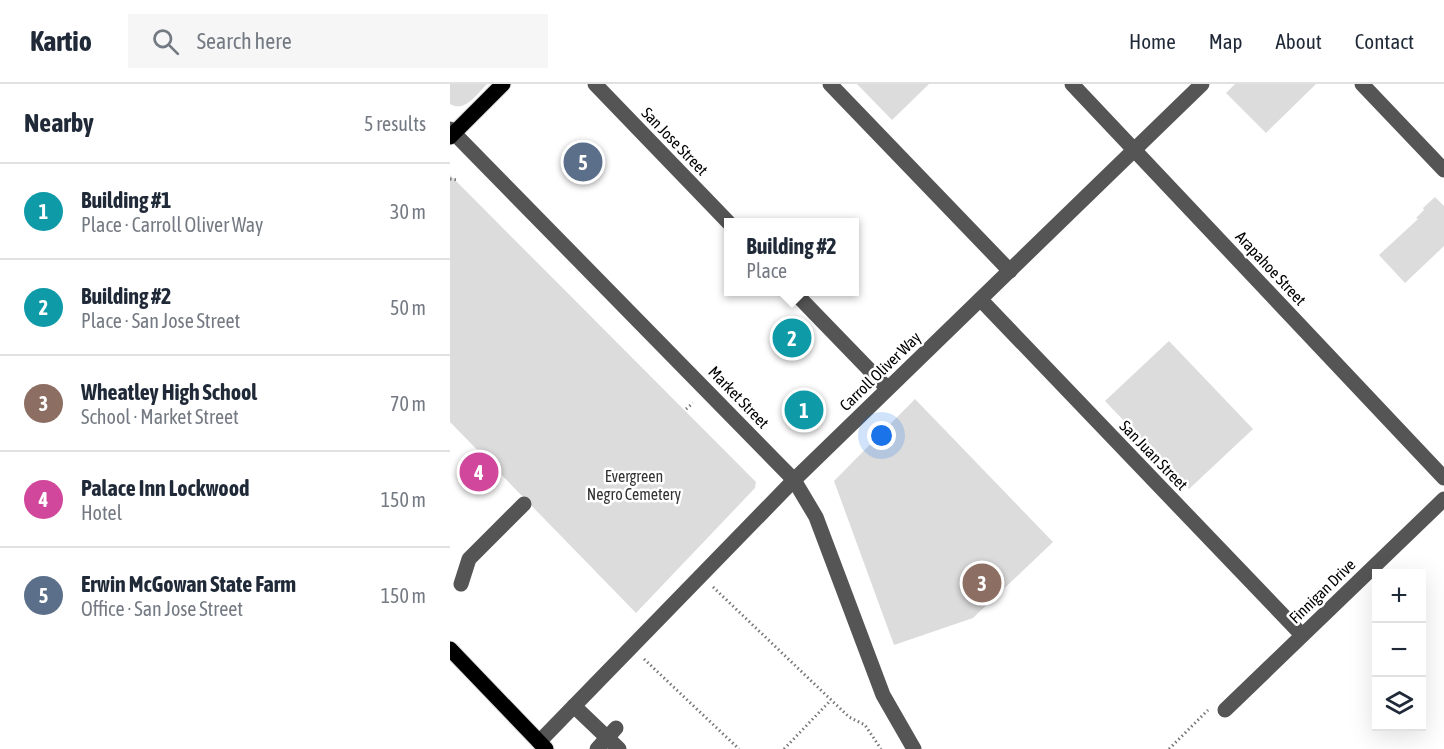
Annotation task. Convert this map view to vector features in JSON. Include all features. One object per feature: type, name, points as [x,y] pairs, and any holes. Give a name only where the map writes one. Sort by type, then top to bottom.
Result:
[{"type":"main road","points":[[451,133],[503,84]]},
{"type":"main road","points":[[450,649],[543,746]]},
{"type":"street","name":"San Jose Street","points":[[596,84],[724,218]]},
{"type":"street","points":[[830,84],[1010,271]]},
{"type":"street","name":"Arapahoe Street","points":[[1072,84],[1444,478]]},
{"type":"street","name":"Carroll Oliver Way","points":[[543,746],[574,706],[794,480],[1202,84]]},
{"type":"street","points":[[1362,84],[1444,170]]},
{"type":"street","name":"Market Street","points":[[451,133],[794,480],[816,516],[883,695],[915,749]]},
{"type":"street","points":[[799,296],[887,388]]},
{"type":"street","name":"San Juan Street","points":[[981,300],[1302,635]]},
{"type":"street","name":"Finnigan Drive","points":[[1225,710],[1444,499]]},
{"type":"street","points":[[461,584],[470,559],[524,504]]},
{"type":"street","points":[[574,706],[619,749]]},
{"type":"path","points":[[450,179],[458,180]]},
{"type":"path","points":[[686,409],[693,403]]},
{"type":"path","points":[[712,587],[849,717],[865,725],[881,749]]},
{"type":"path","points":[[644,659],[739,749]]},
{"type":"path","points":[[784,749],[831,700]]},
{"type":"path","points":[[1169,749],[1209,709]]},
{"type":"green space","points":[[450,84],[487,84],[466,104],[455,106],[450,104]]},
{"type":"green space","points":[[857,84],[929,84],[892,120]]},
{"type":"green space","points":[[1235,84],[1316,84],[1266,133],[1226,93]]},
{"type":"green space","name":"Evergreen Negro Cemetery","points":[[450,175],[756,482],[755,488],[636,613],[450,422]]},
{"type":"green space","points":[[1435,197],[1444,206],[1444,246],[1405,283],[1379,255],[1418,219],[1416,218],[1424,210],[1423,208]]},
{"type":"green space","points":[[1169,341],[1253,429],[1189,489],[1105,401]]},
{"type":"green space","points":[[915,399],[1053,542],[973,618],[894,645],[834,481]]},
{"type":"place","name":"Erwin McGowan State Farm","points":[[583,162]]},
{"type":"place","name":"Building #2","points":[[792,338]]},
{"type":"place","name":"Building #1","points":[[804,410]]},
{"type":"place","name":"Palace Inn Lockwood","points":[[479,472]]},
{"type":"place","name":"Wheatley High School","points":[[982,583]]}]
